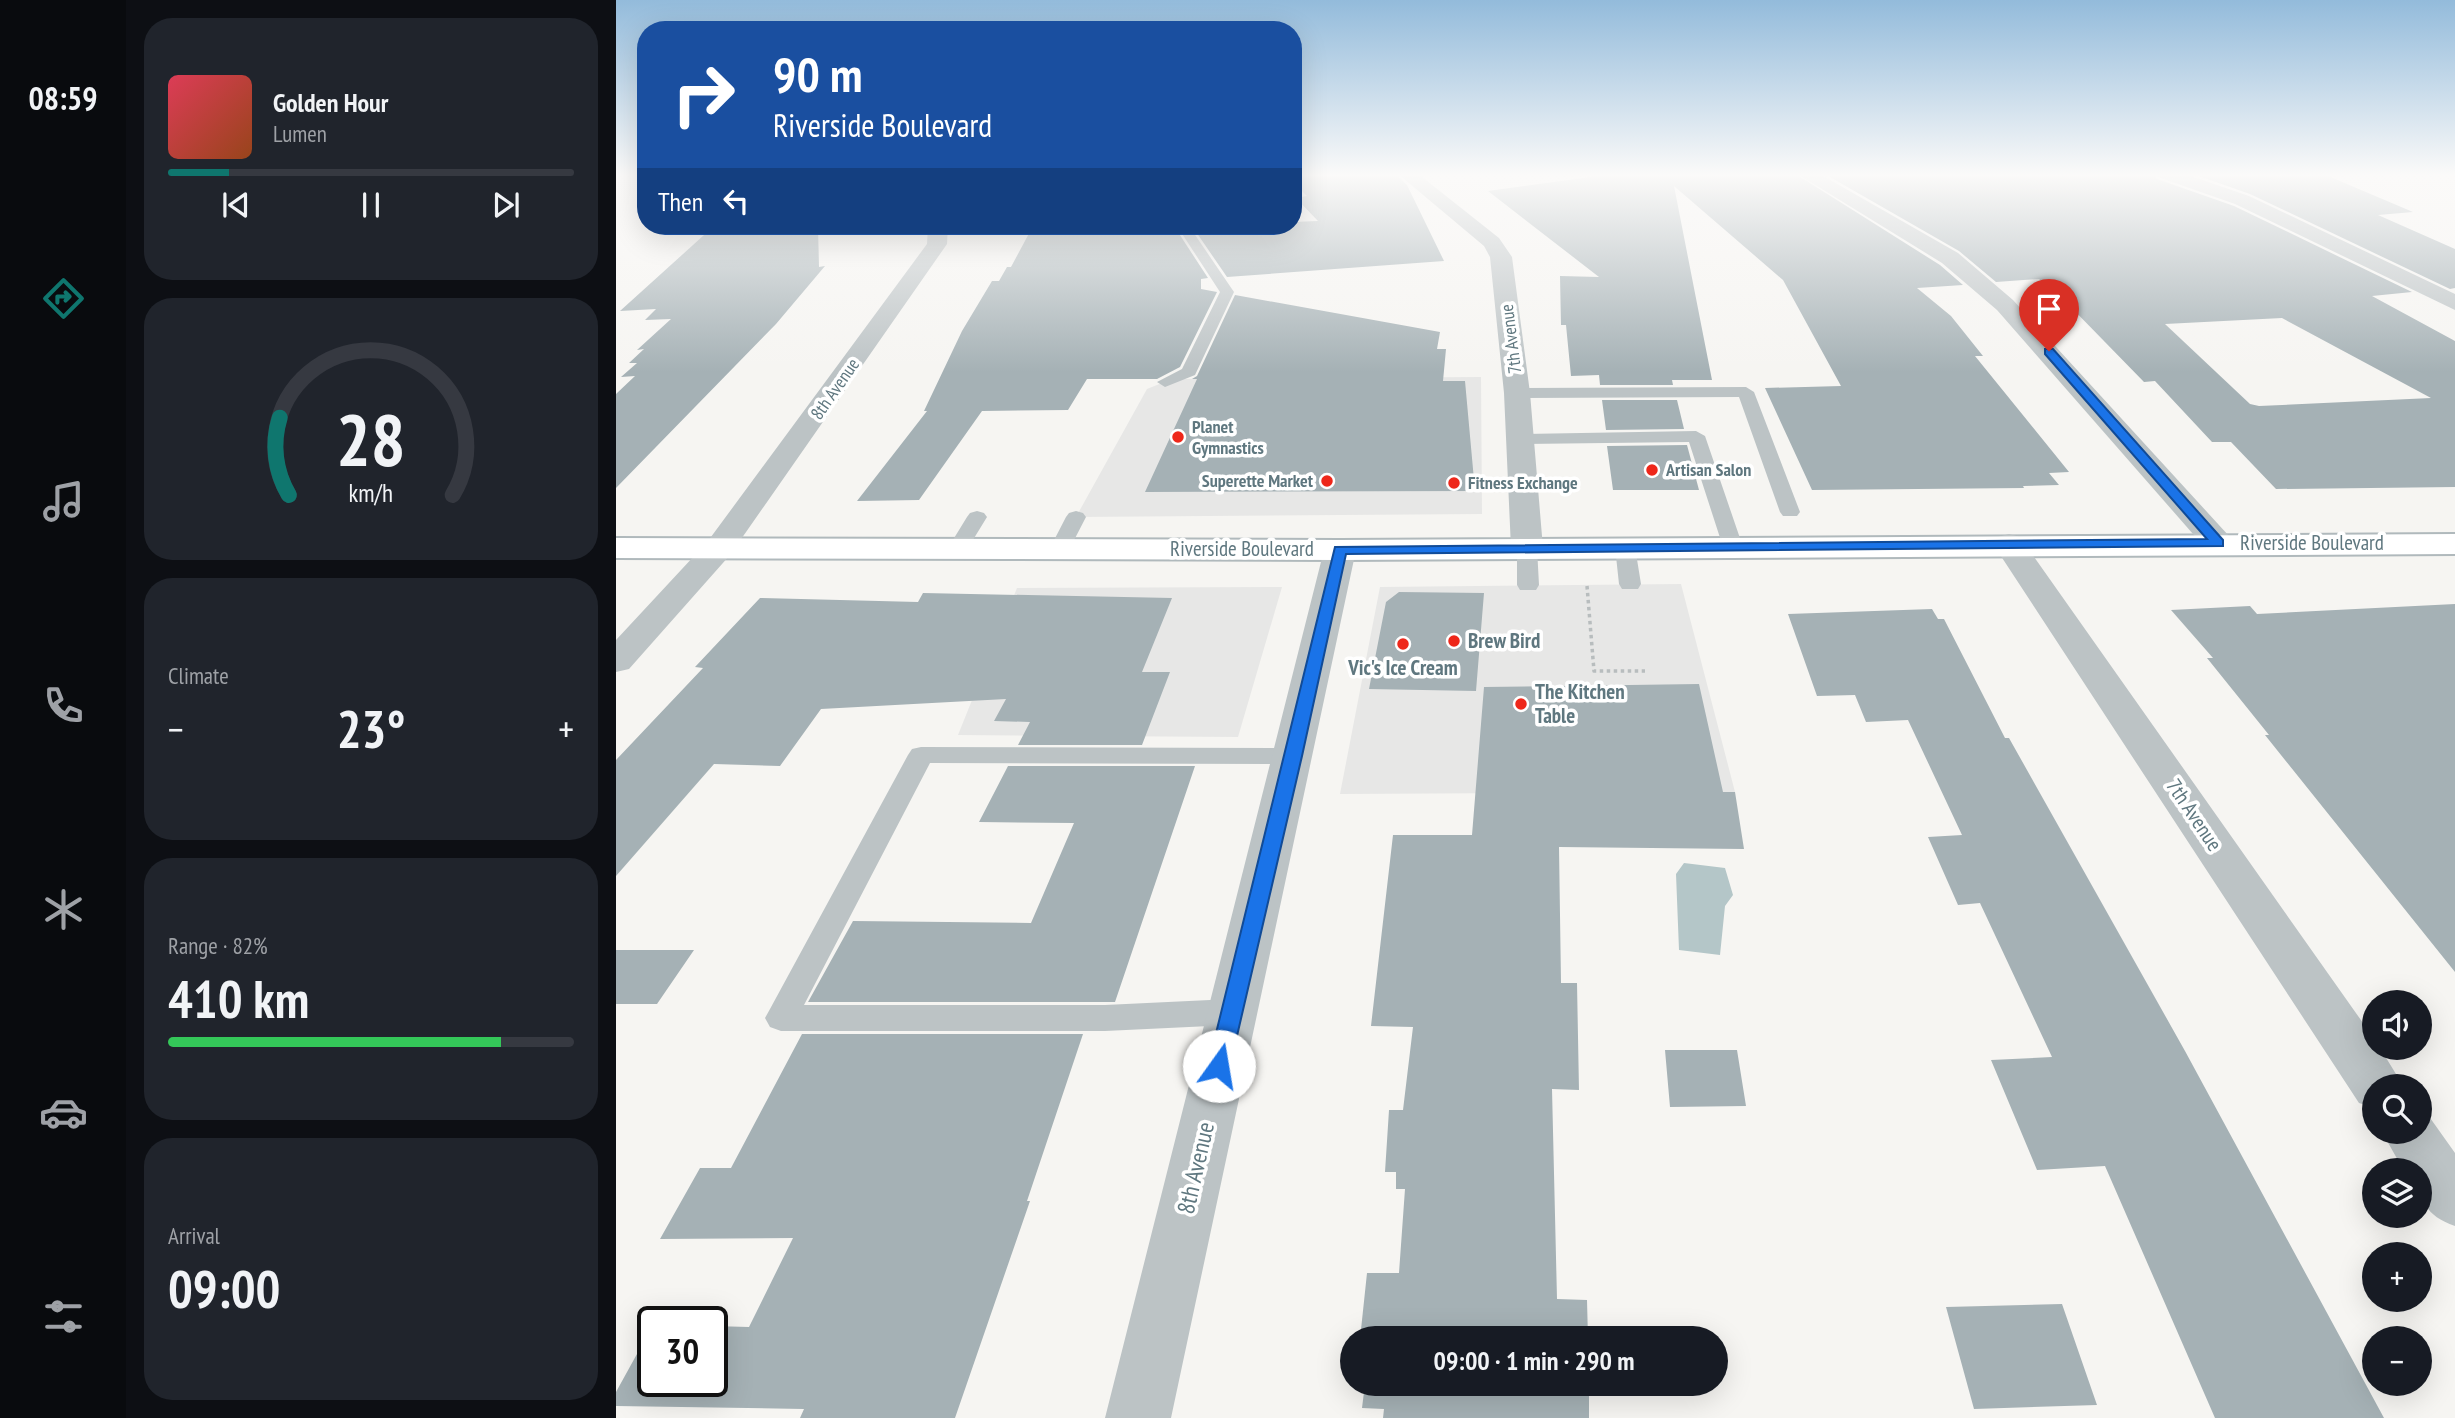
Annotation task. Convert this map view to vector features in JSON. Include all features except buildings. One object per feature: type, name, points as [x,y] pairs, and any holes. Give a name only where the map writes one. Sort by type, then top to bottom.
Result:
[{"type":"main road","name":"Riverside Boulevard","points":[[616,548],[1340,550],[2009,544],[2455,544]]},
{"type":"street","name":"8th Avenue","points":[[616,661],[719,548],[937,244],[937,239]]},
{"type":"street","name":"7th Avenue","points":[[1487,239],[1498,248],[1517,393],[1527,548]]},
{"type":"street","points":[[1922,239],[1950,258],[2006,305],[2218,543]]},
{"type":"street","points":[[2334,239],[2455,303]]},
{"type":"street","name":"7th Avenue","points":[[2009,544],[2369,1074]]},
{"type":"street","name":"8th Avenue","points":[[1138,1418],[1340,550]]},
{"type":"street","points":[[2417,1144],[2455,1200]]},
{"type":"lane","points":[[1165,382],[1189,372],[1227,292],[1192,239]]},
{"type":"lane","points":[[1517,393],[1746,392],[1790,512]]},
{"type":"lane","points":[[1520,439],[1696,436],[1732,547]]},
{"type":"lane","points":[[958,548],[977,517]]},
{"type":"lane","points":[[1060,548],[1076,517]]},
{"type":"lane","points":[[1625,547],[1630,584]]},
{"type":"lane","points":[[1527,548],[1528,585]]},
{"type":"lane","points":[[1231,1012],[1105,1018],[781,1018],[921,755],[1294,756]]},
{"type":"path","points":[[1587,585],[1594,671],[1645,671]]},
{"type":"shaded area","points":[[1481,377],[1482,514],[1076,517],[1147,389],[1172,379]]},
{"type":"shaded area","points":[[1681,584],[1735,792],[1340,794],[1380,587]]},
{"type":"shaded area","points":[[1282,587],[1238,737],[958,735],[1017,588]]},
{"type":"shaded area","points":[[1684,863],[1725,868],[1733,895],[1725,906],[1720,955],[1679,950],[1676,874]]},
{"type":"place","name":"Planet Gymnastics","points":[[1178,437]]},
{"type":"place","name":"Artisan Salon","points":[[1652,470]]},
{"type":"place","name":"Superette Market","points":[[1327,481]]},
{"type":"place","name":"Fitness Exchange","points":[[1454,483]]},
{"type":"place","name":"Brew Bird","points":[[1454,641]]},
{"type":"place","name":"Vic's Ice Cream","points":[[1403,644]]},
{"type":"place","name":"The Kitchen Table","points":[[1521,704]]},
{"type":"route","points":[[1219,1066],[1294,756],[1340,550],[2218,543],[2049,351]]}]
